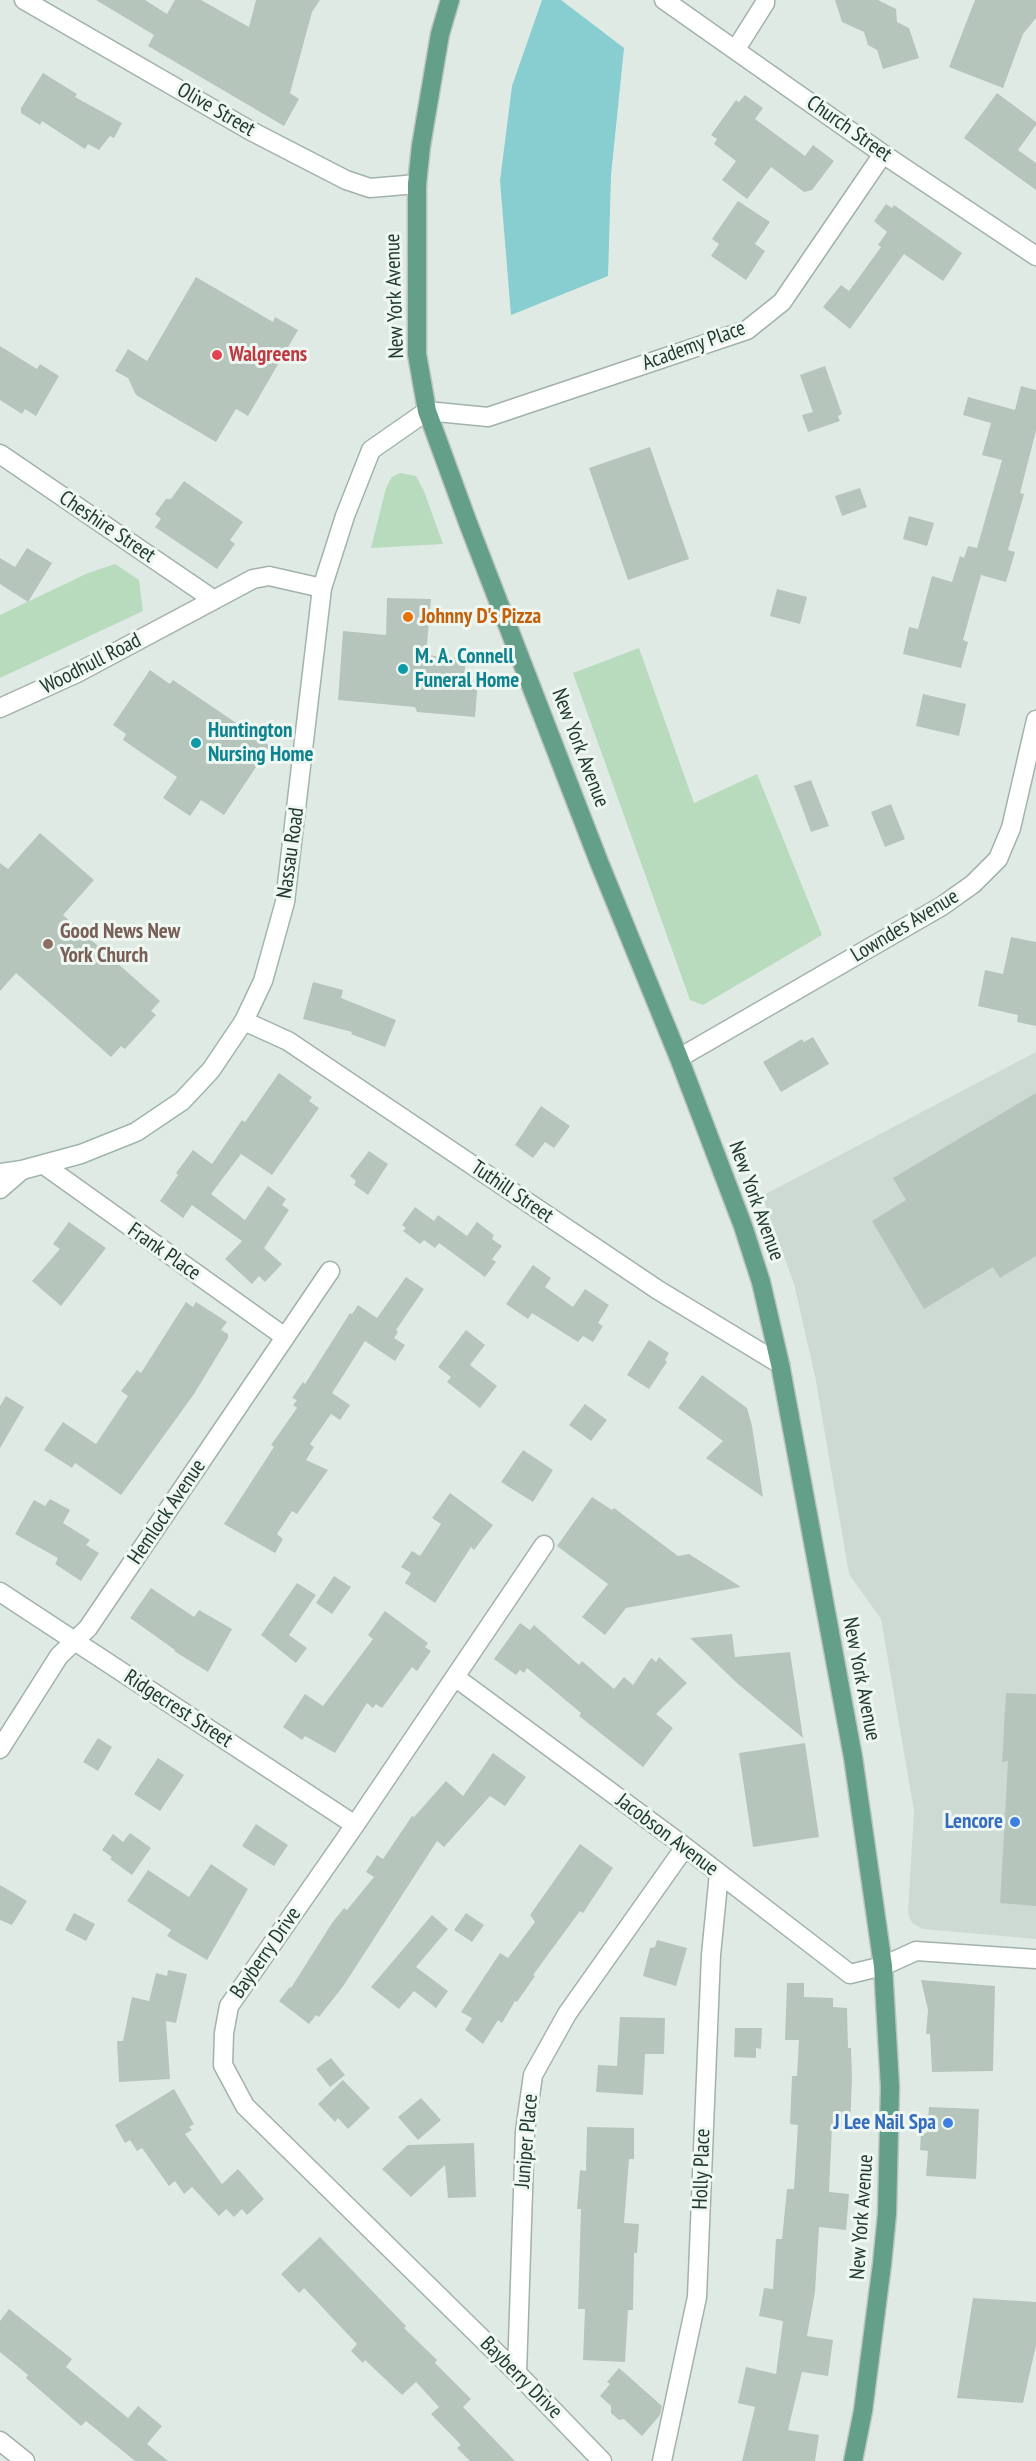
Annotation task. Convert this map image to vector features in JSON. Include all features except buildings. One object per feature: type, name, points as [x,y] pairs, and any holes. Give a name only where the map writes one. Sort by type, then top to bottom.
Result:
[{"type":"main road","name":"New York Avenue","points":[[450,0],[440,34],[421,146],[417,184],[417,354],[427,411],[471,532],[599,862],[679,1058],[743,1226],[761,1282],[780,1364],[853,1757],[884,1966],[890,2087],[887,2214],[874,2340],[853,2461]]},
{"type":"street","name":"Olive Street","points":[[24,0],[252,131],[346,180],[370,188],[417,184]]},
{"type":"street","name":"Church Street","points":[[664,0],[883,154],[1036,256]]},
{"type":"street","points":[[736,49],[765,0]]},
{"type":"street","name":"Academy Place","points":[[427,411],[488,417],[747,330],[782,302],[883,154]]},
{"type":"street","name":"Nassau Road","points":[[0,1189],[22,1170],[81,1154],[136,1132],[182,1101],[211,1071],[244,1022],[263,981],[285,902],[322,588],[345,516],[371,450],[427,411]]},
{"type":"street","name":"Cheshire Street","points":[[0,454],[214,600]]},
{"type":"street","name":"Woodhull Road","points":[[0,708],[77,673],[253,579],[268,576],[322,588]]},
{"type":"street","name":"Lowndes Avenue","points":[[679,1058],[942,906],[973,884],[998,859],[1011,828],[1036,720]]},
{"type":"street","name":"Tuthill Street","points":[[244,1022],[288,1041],[658,1290],[780,1364]]},
{"type":"street","name":"Frank Place","points":[[44,1165],[285,1337]]},
{"type":"street","points":[[0,1173],[22,1170]]},
{"type":"street","name":"Hemlock Avenue","points":[[0,1749],[59,1656],[88,1628],[330,1271]]},
{"type":"street","name":"Bayberry Drive","points":[[544,1545],[355,1825],[229,2006],[224,2033],[223,2065],[245,2106],[517,2373],[602,2461]]},
{"type":"street","name":"Ridgecrest Street","points":[[0,1592],[355,1825]]},
{"type":"street","name":"Jacobson Avenue","points":[[455,1677],[685,1847],[850,1974],[884,1966]]},
{"type":"street","name":"Juniper Place","points":[[517,2373],[525,2131],[533,2075],[567,2014],[685,1847]]},
{"type":"street","name":"Holly Place","points":[[662,2461],[697,2297],[711,1955],[718,1873]]},
{"type":"street","points":[[884,1966],[916,1951],[1036,1959]]},
{"type":"street","points":[[0,2441],[25,2461]]},
{"type":"shaded area","points":[[1036,1052],[1036,1939],[923,1929],[912,1923],[908,1913],[914,1811],[881,1619],[849,1574],[815,1376],[794,1284],[762,1196]]},
{"type":"green space","points":[[400,473],[416,476],[424,491],[443,544],[371,548],[386,488],[392,477]]},
{"type":"green space","points":[[115,564],[139,580],[143,611],[0,678],[0,615],[88,573]]},
{"type":"green space","points":[[639,648],[694,803],[757,774],[822,935],[703,1005],[690,1000],[573,673]]},
{"type":"water","points":[[542,0],[561,0],[624,48],[611,175],[608,276],[511,315],[500,181],[512,86]]},
{"type":"place","name":"Walgreens","points":[[217,355]]},
{"type":"place","name":"Johnny D's Pizza","points":[[408,617]]},
{"type":"place","name":"M. A. Connell Funeral Home","points":[[403,669]]},
{"type":"place","name":"Huntington Nursing Home","points":[[196,743]]},
{"type":"place","name":"Good News New York Church","points":[[48,944]]},
{"type":"place","name":"Lencore","points":[[1015,1822]]},
{"type":"place","name":"J Lee Nail Spa","points":[[948,2123]]}]
